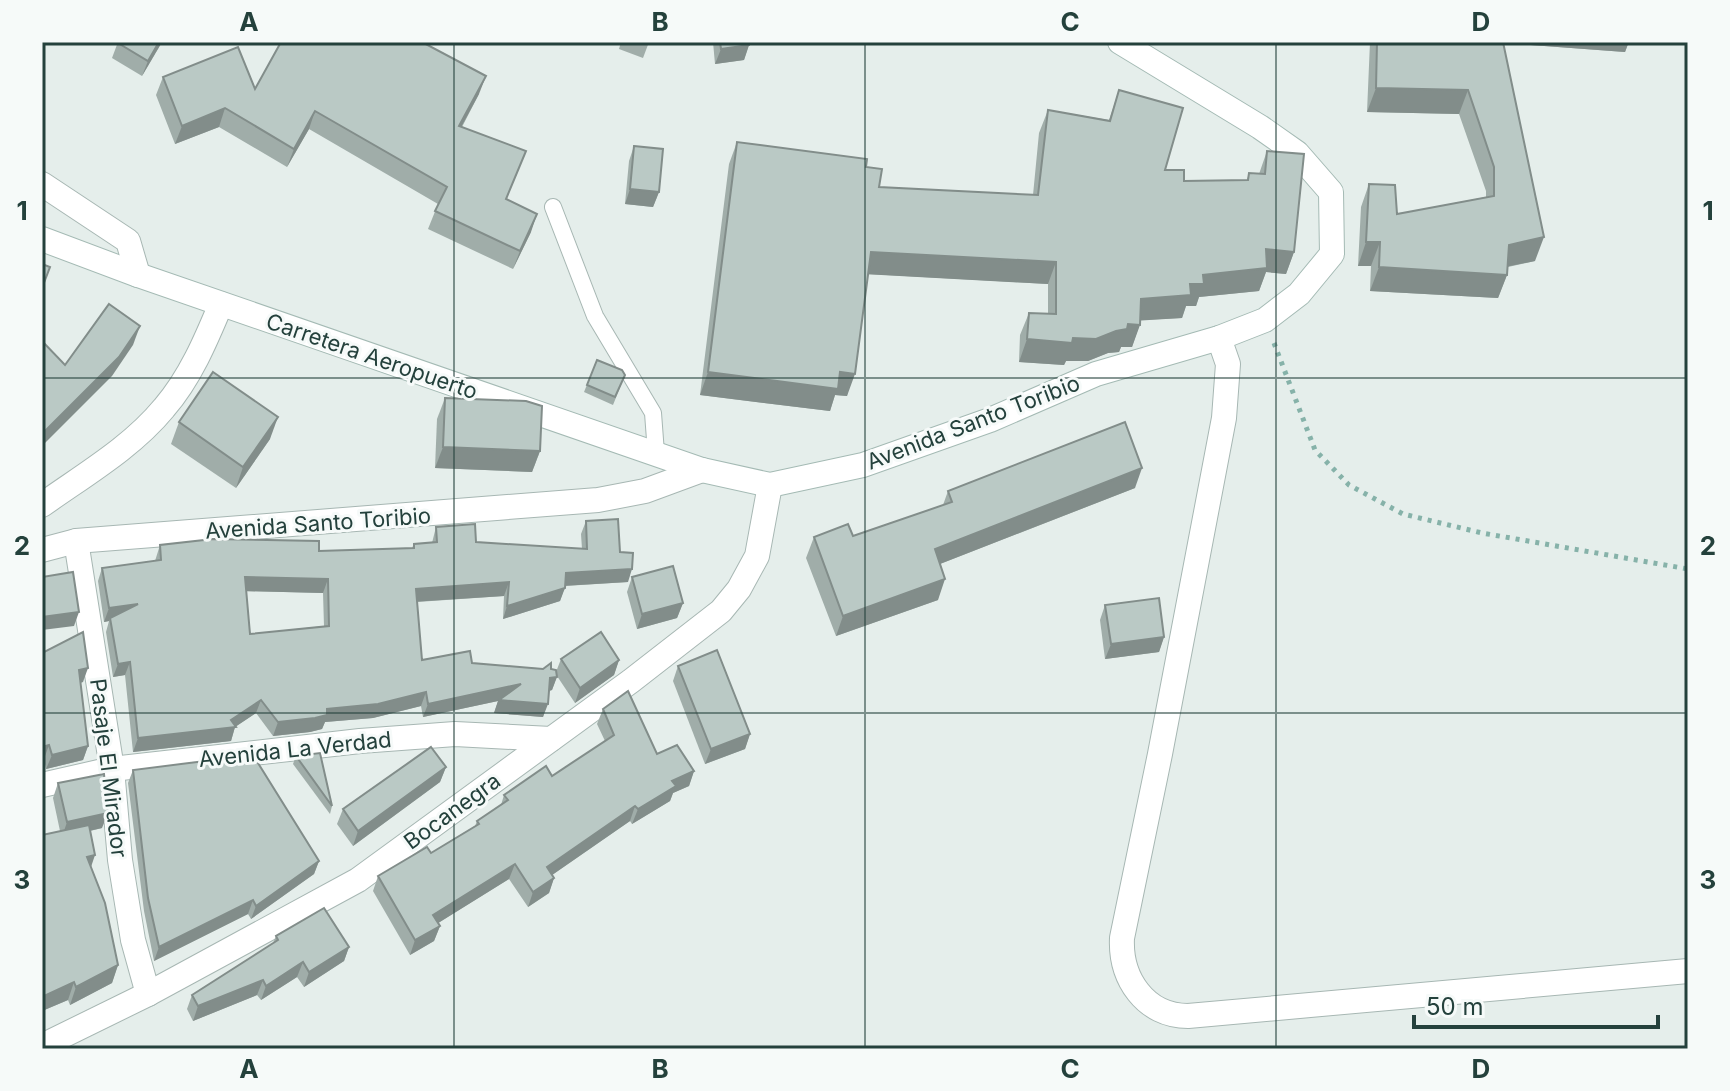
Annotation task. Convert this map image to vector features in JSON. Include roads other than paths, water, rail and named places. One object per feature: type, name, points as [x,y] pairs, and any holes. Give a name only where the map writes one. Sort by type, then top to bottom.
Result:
[{"type":"street","name":"Avenida Santo Toribio","points":[[42,550],[76,541],[598,500],[645,491],[702,470],[770,485],[863,465],[990,420],[1096,374],[1219,338],[1265,320],[1299,294],[1332,254],[1331,192],[1297,153],[1120,42]]},
{"type":"street","points":[[42,184],[128,241],[138,275]]},
{"type":"street","name":"Carretera Aeropuerto","points":[[42,239],[702,470]]},
{"type":"street","points":[[42,505],[139,435],[166,407],[200,352],[221,304]]},
{"type":"street","points":[[1219,338],[1228,364],[1224,418],[1122,938],[1124,967],[1138,993],[1160,1011],[1174,1016],[1188,1016],[1688,971]]},
{"type":"street","name":"Bocanegra","points":[[42,1046],[148,994],[358,880],[631,681],[721,611],[739,589],[757,556],[770,485]]},
{"type":"street","name":"Pasaje El Mirador","points":[[76,541],[112,769],[120,860],[133,940],[148,994]]},
{"type":"street","name":"Avenida La Verdad","points":[[42,785],[112,769],[360,741],[439,735],[551,739]]},
{"type":"lane","points":[[553,207],[595,316],[653,413],[656,453]]}]
